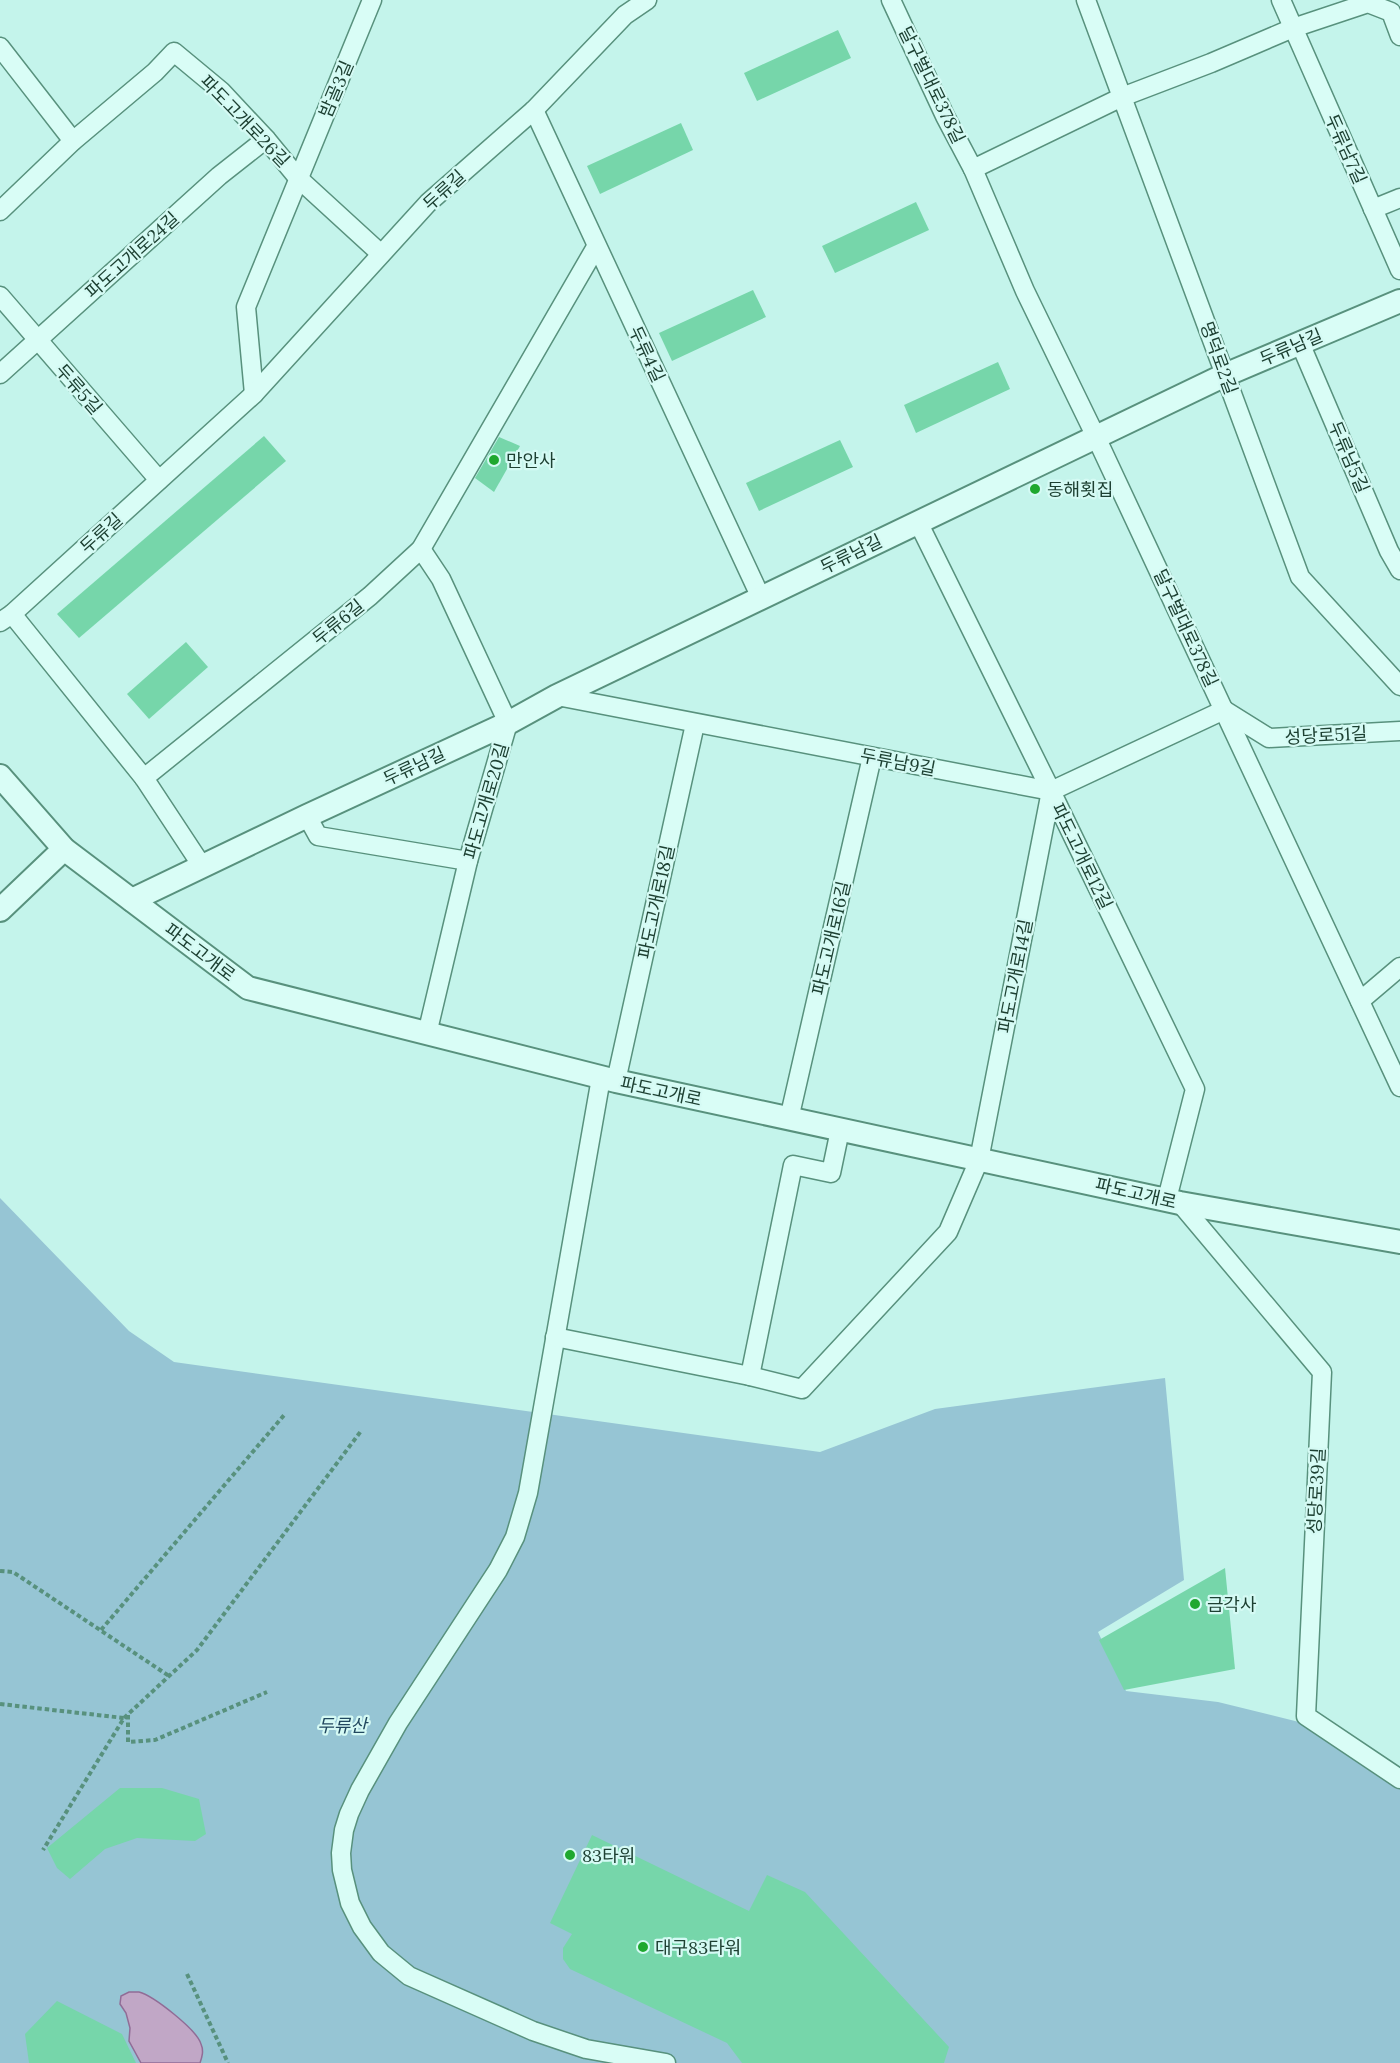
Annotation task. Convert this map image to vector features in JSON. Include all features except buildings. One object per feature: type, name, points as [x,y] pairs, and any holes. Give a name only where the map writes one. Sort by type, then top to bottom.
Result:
[{"type":"street","name":"밤골3길","points":[[298,178],[372,0]]},
{"type":"street","name":"두류길","points":[[6,618],[254,394],[428,203],[534,110],[619,7],[647,0]]},
{"type":"street","name":"달구벌대로378길","points":[[891,0],[945,116],[973,169],[1025,291],[1096,436],[1400,1087]]},
{"type":"street","name":"명덕로2길","points":[[1086,0],[1300,577],[1400,686]]},
{"type":"street","name":"두류남7길","points":[[1281,0],[1400,270]]},
{"type":"street","points":[[973,169],[1122,97],[1293,28],[1368,3],[1391,12],[1400,36]]},
{"type":"street","points":[[0,47],[73,141]]},
{"type":"street","name":"파도고개로26길","points":[[0,211],[73,141],[156,72],[174,52],[221,91],[266,139],[298,178],[381,254]]},
{"type":"street","name":"두류4길","points":[[534,110],[761,598]]},
{"type":"street","name":"파도고개로24길","points":[[0,374],[219,176],[266,139]]},
{"type":"street","points":[[254,394],[246,307],[298,178]]},
{"type":"street","points":[[1373,209],[1400,198]]},
{"type":"street","name":"두류6길","points":[[144,778],[370,597],[421,549],[596,247]]},
{"type":"street","name":"두류5길","points":[[0,296],[159,480]]},
{"type":"street","name":"두류남길","points":[[132,900],[508,723],[557,696],[1225,375],[1400,302]]},
{"type":"street","name":"두류남5길","points":[[1300,343],[1389,550],[1400,570]]},
{"type":"street","name":"파도고개로12길","points":[[918,522],[1195,1089],[1174,1201]]},
{"type":"street","name":"파도고개로20길","points":[[421,549],[441,579],[508,723],[468,861],[427,1034]]},
{"type":"street","points":[[6,618],[144,778],[202,866]]},
{"type":"street","name":"두류남9길","points":[[557,696],[1051,791]]},
{"type":"street","points":[[1051,791],[1224,710]]},
{"type":"street","name":"성당로51길","points":[[1224,710],[1269,738],[1400,731]]},
{"type":"street","name":"파도고개로18길","points":[[666,2063],[586,2049],[534,2031],[410,1976],[381,1953],[362,1928],[350,1903],[342,1870],[341,1853],[344,1830],[360,1790],[398,1723],[498,1570],[515,1537],[528,1493],[555,1337],[609,1080],[695,723]]},
{"type":"street","name":"파도고개로16길","points":[[789,1119],[872,757]]},
{"type":"street","name":"파도고개로","points":[[0,776],[64,849],[248,988],[609,1080],[1174,1201],[1400,1242]]},
{"type":"street","name":"파도고개로14길","points":[[750,1376],[802,1389],[948,1232],[979,1160],[1051,791]]},
{"type":"street","points":[[307,816],[318,836],[468,861]]},
{"type":"street","points":[[0,910],[64,849]]},
{"type":"street","points":[[1360,1002],[1400,967]]},
{"type":"street","points":[[555,1337],[750,1376],[793,1165],[831,1173],[840,1130]]},
{"type":"street","name":"성당로39길","points":[[1174,1201],[1322,1372],[1306,1716],[1400,1779]]},
{"type":"path","points":[[101,1630],[285,1414]]},
{"type":"path","points":[[43,1850],[123,1718],[197,1650],[361,1431]]},
{"type":"path","points":[[0,1571],[13,1572],[169,1676]]},
{"type":"path","points":[[128,1714],[128,1742],[155,1740],[267,1692]]},
{"type":"path","points":[[0,1704],[123,1718]]},
{"type":"path","points":[[187,1974],[228,2063]]},
{"type":"green space","name":"두류산","points":[[0,1198],[129,1331],[174,1362],[820,1452],[935,1409],[1165,1378],[1184,1580],[1098,1632],[1126,1691],[1218,1702],[1299,1722],[1400,1789],[1400,2063],[0,2063]]},
{"type":"shaded area","points":[[129,1992],[146,1995],[174,2014],[192,2031],[202,2047],[200,2063],[141,2063],[129,2041],[130,2028],[126,2013],[120,2004],[121,1996]]},
{"type":"place","name":"만안사","points":[[494,460]]},
{"type":"place","name":"동해횟집","points":[[1035,489]]},
{"type":"place","name":"금각사","points":[[1195,1604]]},
{"type":"place","name":"83타워","points":[[570,1855]]},
{"type":"place","name":"대구83타워","points":[[643,1947]]}]
